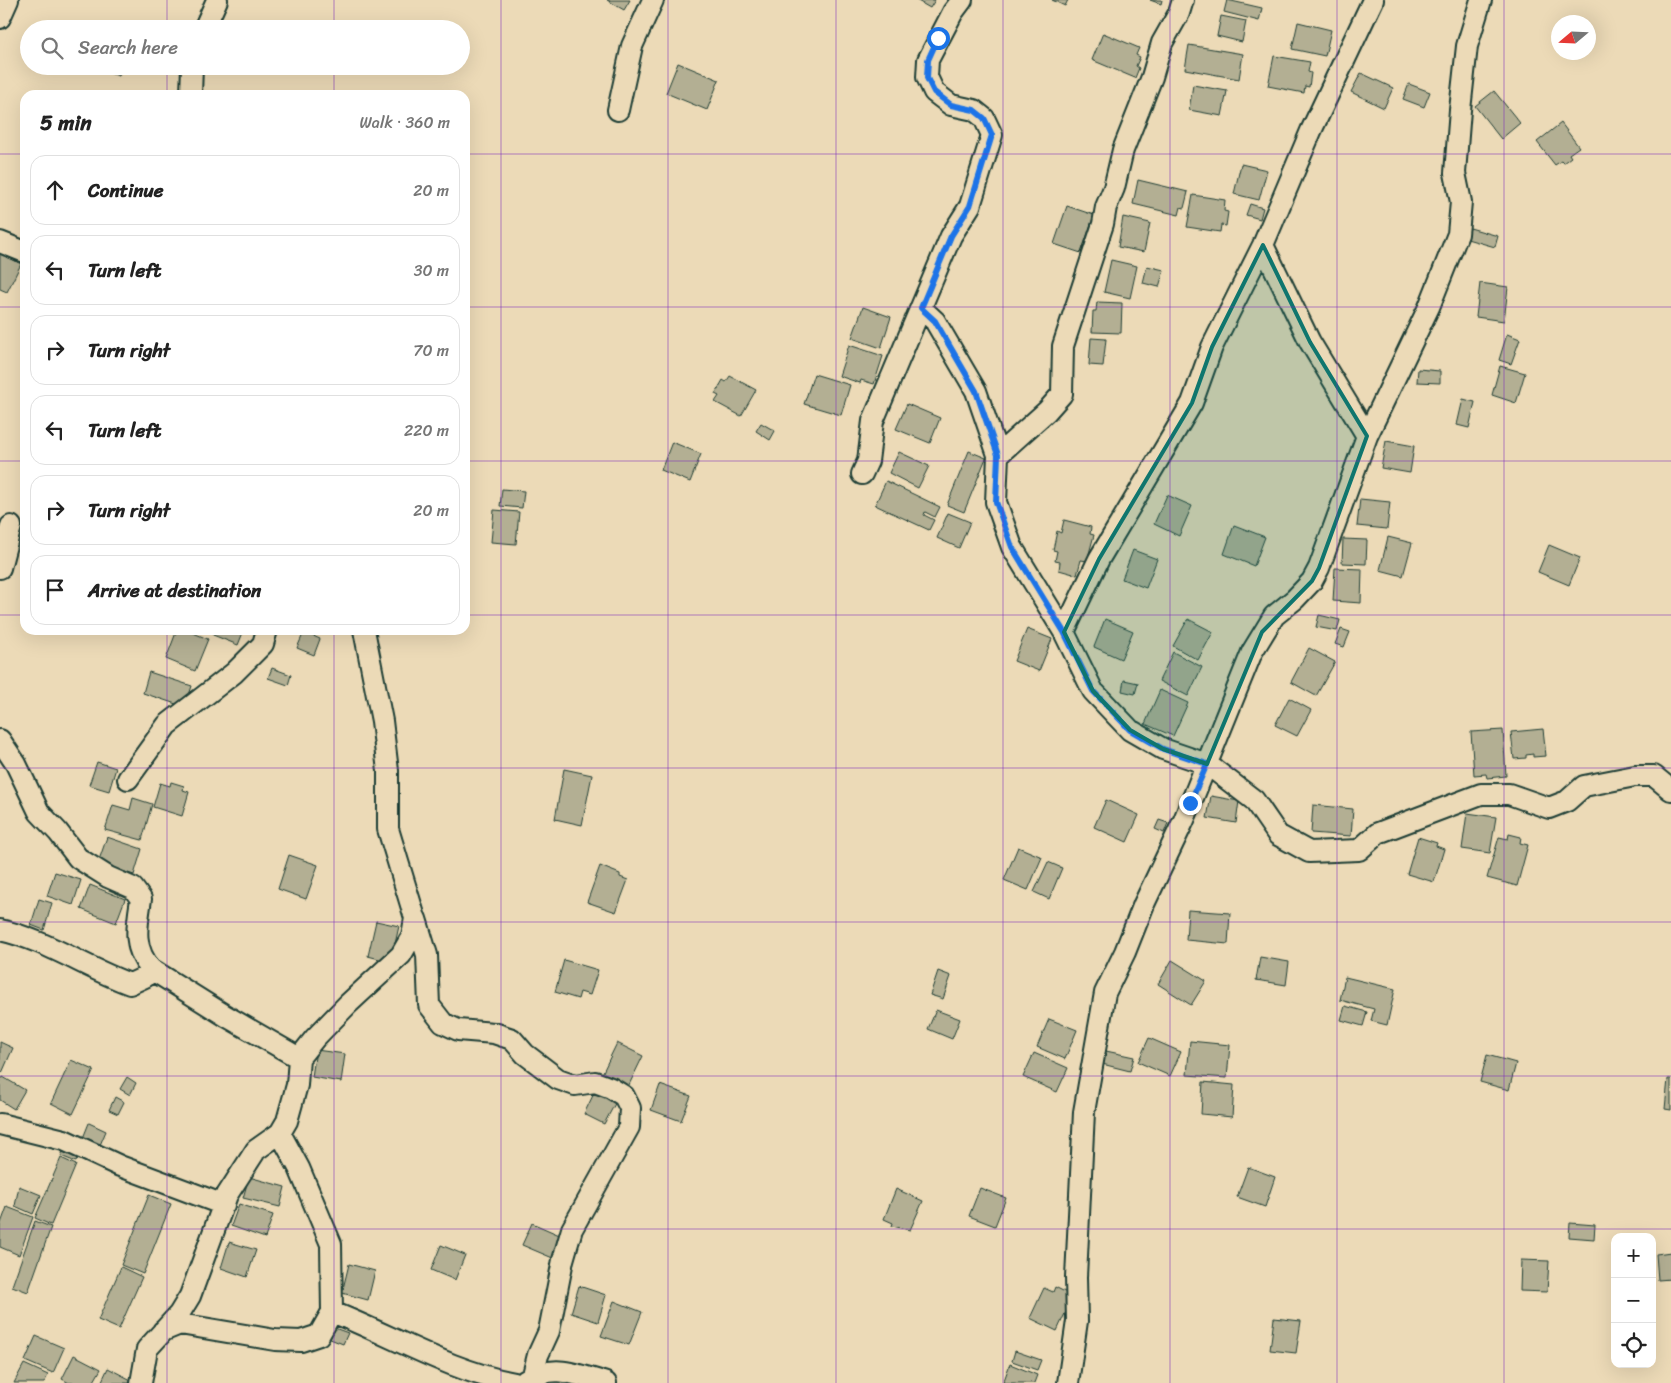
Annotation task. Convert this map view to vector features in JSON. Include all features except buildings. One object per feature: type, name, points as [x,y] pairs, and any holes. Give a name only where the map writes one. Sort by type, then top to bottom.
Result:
[{"type":"street","points":[[0,18],[8,0]]},
{"type":"street","points":[[208,20],[217,0]]},
{"type":"street","points":[[618,110],[632,46],[653,0]]},
{"type":"street","points":[[862,474],[868,461],[873,421],[951,236],[970,206],[992,135],[984,118],[974,110],[951,105],[934,92],[927,78],[928,60],[953,12],[962,0]]},
{"type":"street","points":[[998,455],[1047,411],[1062,394],[1063,346],[1103,224],[1106,206],[1114,188],[1123,150],[1152,77],[1162,43],[1179,13],[1183,0]]},
{"type":"street","points":[[1064,632],[1099,560],[1158,464],[1192,403],[1212,347],[1263,245],[1311,131],[1373,0]]},
{"type":"street","points":[[1068,1383],[1077,1321],[1076,1277],[1084,1112],[1105,993],[1207,764],[1229,713],[1244,669],[1262,632],[1274,616],[1295,599],[1312,581],[1319,568],[1367,436],[1429,307],[1458,234],[1460,202],[1455,174],[1460,110],[1468,46],[1481,0]]},
{"type":"street","points":[[191,90],[192,75]]},
{"type":"street","points":[[0,242],[20,250]]},
{"type":"street","points":[[1263,245],[1310,342],[1367,436]]},
{"type":"street","points":[[921,308],[935,321],[976,391],[998,455],[996,502],[1012,547],[1064,632],[1093,691],[1130,730],[1163,749],[1207,764],[1254,800],[1278,835],[1309,852],[1359,850],[1378,833],[1481,794],[1509,794],[1549,808],[1567,801],[1584,786],[1635,776],[1654,776],[1671,790]]},
{"type":"street","points":[[0,568],[12,526]]},
{"type":"street","points":[[128,779],[167,725],[234,673],[263,644],[266,635]]},
{"type":"street","points":[[365,635],[382,721],[388,771],[388,829],[427,955],[429,1006],[443,1023],[458,1030],[494,1033],[512,1039],[525,1054],[558,1079],[575,1085],[595,1082],[611,1088],[624,1096],[630,1108],[629,1126],[572,1229],[563,1260],[549,1331],[538,1355],[523,1380]]},
{"type":"street","points":[[0,740],[16,764],[39,812],[58,832],[78,858],[108,877],[133,888],[141,900],[136,931],[137,945],[143,960],[151,968],[226,1016],[299,1058]]},
{"type":"street","points":[[141,1383],[146,1349],[179,1314],[190,1296],[227,1195],[256,1150],[280,1133],[287,1120],[297,1085],[299,1058],[315,1038],[348,1004],[401,955],[412,936],[415,918]]},
{"type":"street","points":[[0,930],[18,934],[106,975],[130,984],[145,977],[151,968]]},
{"type":"street","points":[[0,1124],[64,1140],[120,1166],[224,1205]]},
{"type":"street","points":[[161,1332],[180,1324],[274,1340],[301,1341],[319,1335],[332,1312],[331,1244],[299,1168],[280,1133]]},
{"type":"street","points":[[332,1312],[496,1380],[523,1380],[546,1371],[569,1371],[606,1383]]},
{"type":"highlighted area","points":[[1263,245],[1310,342],[1367,436],[1319,568],[1312,581],[1262,632],[1207,764],[1163,749],[1130,730],[1093,691],[1064,632],[1099,559],[1192,403],[1212,347]]},
{"type":"route","points":[[938,38],[928,60],[927,78],[934,92],[951,105],[974,110],[984,118],[992,135],[970,206],[951,236],[921,308],[935,321],[976,391],[998,455],[996,502],[1012,547],[1064,632],[1093,691],[1130,730],[1163,749],[1207,764],[1190,803]]}]
